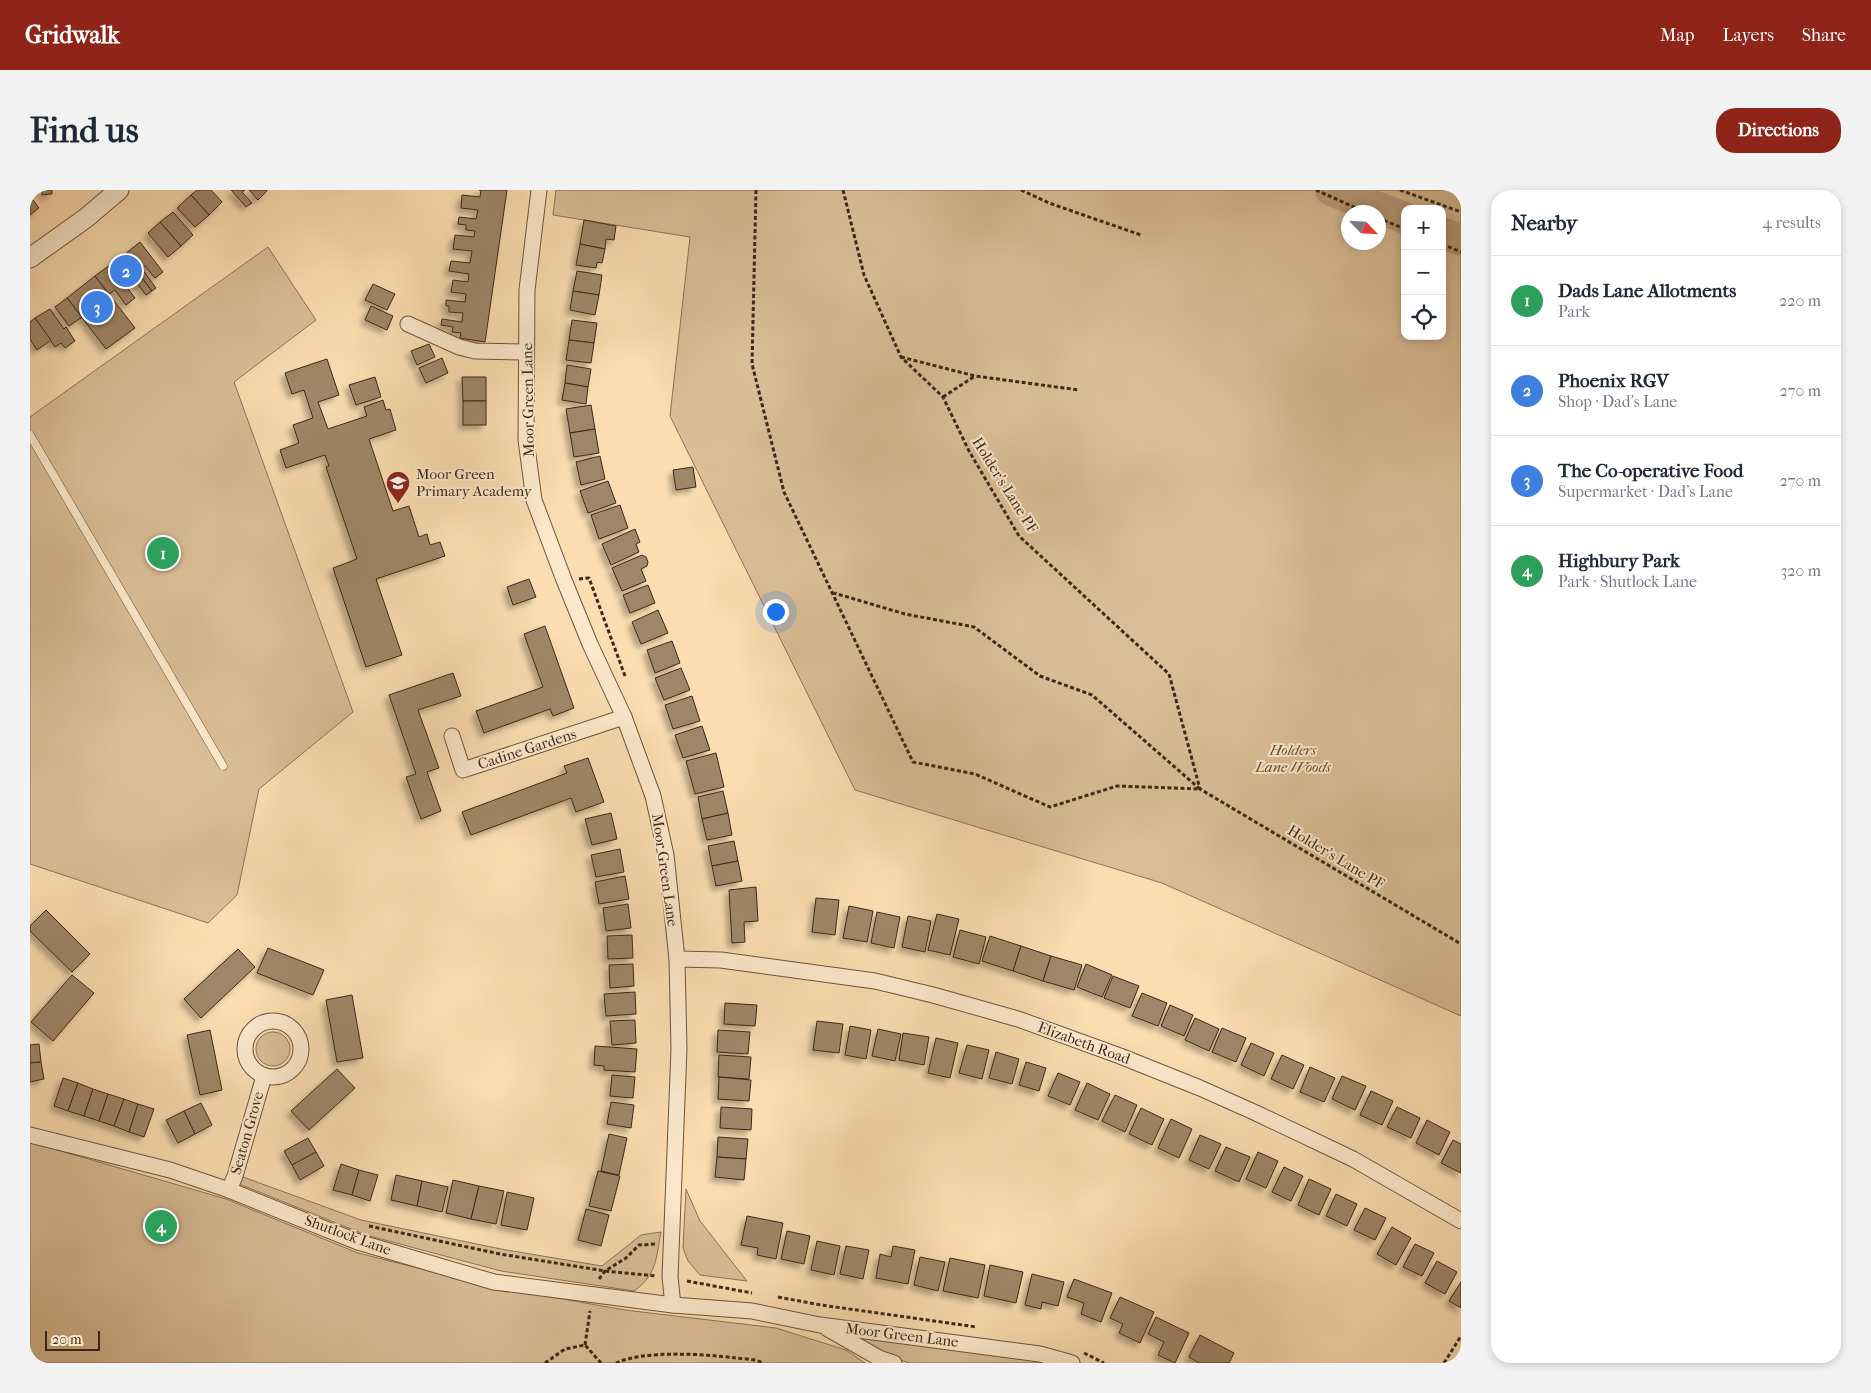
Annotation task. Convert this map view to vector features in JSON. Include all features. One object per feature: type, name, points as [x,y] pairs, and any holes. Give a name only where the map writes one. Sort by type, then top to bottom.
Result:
[{"type":"street","points":[[30,258],[86,218],[119,190]]},
{"type":"street","name":"Moor Green Lane","points":[[539,190],[527,290],[526,440],[534,500],[590,644],[624,717],[653,796],[666,855],[677,959],[679,1049],[670,1278],[673,1305],[752,1311],[820,1325],[1040,1354],[1072,1363]]},
{"type":"street","points":[[408,324],[459,347],[475,350],[526,352]]},
{"type":"street","name":"Cadine Gardens","points":[[452,736],[462,770],[624,717]]},
{"type":"street","name":"Elizabeth Road","points":[[677,959],[721,960],[874,982],[933,995],[1018,1019],[1120,1056],[1256,1113],[1353,1159],[1461,1221]]},
{"type":"street","name":"Seaton Grove","points":[[230,1190],[264,1076]]},
{"type":"street","name":"Shutlock Lane","points":[[30,1135],[170,1170],[230,1190],[358,1242],[494,1282],[673,1305]]},
{"type":"street","name":"Moor Green Lane","points":[[820,1325],[879,1358],[894,1363]]},
{"type":"lane","points":[[30,435],[224,766]]},
{"type":"path","name":"Holder's Lane PF","points":[[756,190],[752,364],[784,492],[834,593],[913,762],[975,774],[1050,807],[1117,786],[1200,788]]},
{"type":"path","name":"Holder's Lane PF","points":[[843,190],[864,275],[901,357],[943,397],[969,451],[1020,536],[1169,674],[1200,788]]},
{"type":"path","points":[[1021,190],[1049,203],[1141,235]]},
{"type":"path","points":[[1316,190],[1349,205]]},
{"type":"path","points":[[1400,190],[1461,212]]},
{"type":"path","points":[[1386,221],[1401,227]]},
{"type":"path","points":[[1446,246],[1461,252]]},
{"type":"path","points":[[901,357],[975,376],[1079,390]]},
{"type":"path","points":[[943,397],[975,376]]},
{"type":"path","name":"Holder's Lane PF","points":[[834,593],[905,614],[974,627],[1040,676],[1092,694],[1200,788],[1461,944]]},
{"type":"path","points":[[600,1363],[585,1345],[592,1295],[600,1278],[605,1271],[626,1258],[639,1245],[671,1242]]},
{"type":"path","points":[[1444,1363],[1461,1336]]},
{"type":"path","points":[[544,1363],[564,1349],[585,1345]]},
{"type":"path","points":[[616,1363],[623,1360],[666,1354],[712,1355],[763,1363]]},
{"type":"green space","name":"Holders Lane Woods","points":[[556,190],[1461,190],[1461,1016],[1162,883],[855,790],[670,416],[690,237],[553,215]]},
{"type":"green space","points":[[268,247],[316,320],[234,382],[353,712],[259,789],[237,895],[208,923],[30,864],[30,417]]},
{"type":"green space","points":[[273,1032],[285,1037],[290,1049],[285,1061],[273,1066],[261,1061],[256,1049],[261,1037]]},
{"type":"green space","points":[[30,1142],[226,1199],[358,1253],[489,1286],[625,1310],[776,1328],[846,1350],[865,1363],[30,1363]]},
{"type":"green space","points":[[243,1177],[361,1220],[501,1249],[602,1266],[641,1235],[661,1232],[651,1272],[642,1285],[634,1291],[501,1271],[366,1235],[239,1184]]},
{"type":"green space","points":[[686,1189],[700,1221],[747,1281],[700,1275],[688,1261],[683,1248]]},
{"type":"green space","points":[[837,1330],[1037,1358],[1048,1363],[909,1363],[880,1353]]},
{"type":"building","points":[[42,190],[52,190],[52,194],[42,195]]},
{"type":"building","points":[[197,190],[211,190],[222,202],[209,215],[191,195]]},
{"type":"building","points":[[231,190],[245,190],[242,192],[252,203],[246,207]]},
{"type":"building","points":[[249,190],[267,190],[267,191],[258,200]]},
{"type":"building","points":[[481,190],[507,190],[485,342],[460,338],[461,333],[452,332],[453,327],[441,325],[442,319],[462,322],[463,313],[449,312],[446,300],[465,302],[466,294],[451,292],[453,280],[468,282],[469,274],[449,271],[451,261],[470,263],[472,251],[453,249],[455,235],[474,237],[475,231],[466,230],[466,225],[458,224],[459,217],[476,219],[478,210],[461,208],[462,195],[480,197]]},
{"type":"building","points":[[191,195],[209,215],[195,227],[177,208]]},
{"type":"building","points":[[30,196],[39,208],[30,215]]},
{"type":"building","points":[[173,212],[193,235],[181,246],[160,222]]},
{"type":"building","points":[[584,220],[616,226],[614,240],[606,239],[605,249],[580,244]]},
{"type":"building","points":[[160,222],[181,246],[168,257],[148,233]]},
{"type":"building","points":[[140,242],[163,272],[155,278],[145,266],[142,269],[156,288],[152,291],[124,255]]},
{"type":"building","points":[[580,244],[605,249],[602,263],[597,262],[596,268],[576,265]]},
{"type":"building","points":[[124,255],[152,291],[146,295],[132,277],[124,283],[110,265]]},
{"type":"building","points":[[110,265],[135,298],[126,305],[115,290],[109,294],[95,276]]},
{"type":"building","points":[[577,271],[602,275],[599,295],[573,291]]},
{"type":"building","points":[[95,276],[135,328],[106,349],[67,298]]},
{"type":"building","points":[[373,284],[395,294],[387,310],[365,300]]},
{"type":"building","points":[[573,291],[599,295],[595,315],[570,310]]},
{"type":"building","points":[[67,298],[82,317],[69,326],[55,307]]},
{"type":"building","points":[[371,306],[393,316],[387,330],[365,320]]},
{"type":"building","points":[[50,309],[64,329],[66,327],[75,341],[65,348],[61,343],[55,347],[35,318]]},
{"type":"building","points":[[35,318],[51,340],[37,350],[30,339],[30,322]]},
{"type":"building","points":[[572,320],[597,323],[594,343],[569,340]]},
{"type":"building","points":[[569,340],[594,343],[591,363],[566,360]]},
{"type":"building","points":[[429,344],[435,357],[417,365],[411,351]]},
{"type":"building","points":[[442,358],[448,373],[426,383],[419,368]]},
{"type":"building","points":[[327,359],[339,395],[318,402],[328,429],[367,416],[364,407],[383,400],[386,410],[390,409],[396,430],[369,439],[393,511],[409,506],[419,537],[427,534],[430,545],[440,542],[445,556],[376,579],[402,655],[366,667],[333,568],[357,559],[326,467],[329,466],[325,455],[286,468],[280,450],[299,443],[293,425],[313,418],[304,390],[292,394],[285,373]]},
{"type":"building","points":[[567,365],[591,369],[588,387],[565,383]]},
{"type":"building","points":[[375,377],[381,397],[356,405],[349,385]]},
{"type":"building","points":[[462,377],[486,377],[486,401],[463,401]]},
{"type":"building","points":[[565,383],[588,387],[586,404],[562,400]]},
{"type":"building","points":[[463,401],[486,401],[486,425],[463,425]]},
{"type":"building","points":[[591,405],[595,429],[570,433],[566,409]]},
{"type":"building","points":[[595,429],[599,453],[574,457],[570,433]]},
{"type":"building","points":[[600,456],[605,479],[581,485],[576,462]]},
{"type":"building","points":[[693,467],[696,487],[676,490],[673,470]]},
{"type":"building","points":[[608,481],[616,503],[588,513],[580,491]]},
{"type":"building","points":[[620,505],[628,528],[599,539],[591,515]]},
{"type":"building","points":[[635,529],[640,542],[636,544],[639,552],[611,565],[602,544]]},
{"type":"building","points":[[642,555],[646,557],[648,562],[647,566],[641,569],[646,581],[622,591],[612,568]]},
{"type":"building","points":[[529,579],[536,597],[513,605],[507,587]]},
{"type":"building","points":[[648,585],[655,603],[630,613],[623,595]]},
{"type":"building","points":[[658,610],[668,633],[641,644],[632,622]]},
{"type":"building","points":[[545,626],[574,708],[553,716],[550,709],[484,733],[476,711],[543,687],[524,634]]},
{"type":"building","points":[[672,641],[680,663],[655,673],[647,650]]},
{"type":"building","points":[[681,668],[690,690],[664,700],[655,678]]},
{"type":"building","points":[[453,673],[461,696],[418,710],[439,768],[427,772],[441,811],[421,819],[406,777],[416,774],[389,695]]},
{"type":"building","points":[[692,696],[700,721],[673,729],[665,705]]},
{"type":"building","points":[[702,726],[710,750],[683,758],[675,735]]},
{"type":"building","points":[[716,753],[724,787],[695,794],[686,761]]},
{"type":"building","points":[[588,758],[604,802],[576,812],[571,798],[471,835],[462,812],[567,773],[564,766]]},
{"type":"building","points":[[723,791],[728,813],[702,819],[698,797]]},
{"type":"building","points":[[611,813],[617,839],[592,845],[585,819]]},
{"type":"building","points":[[728,813],[732,835],[707,840],[702,819]]},
{"type":"building","points":[[734,841],[738,861],[712,866],[708,846]]},
{"type":"building","points":[[620,849],[624,872],[596,877],[591,855]]},
{"type":"building","points":[[738,861],[742,881],[716,886],[712,866]]},
{"type":"building","points":[[625,876],[629,899],[599,904],[595,882]]},
{"type":"building","points":[[756,887],[758,921],[744,922],[745,942],[732,943],[729,890]]},
{"type":"building","points":[[816,898],[839,900],[835,935],[812,932]]},
{"type":"building","points":[[628,904],[631,928],[606,931],[603,908]]},
{"type":"building","points":[[849,906],[873,911],[867,942],[843,938]]},
{"type":"building","points":[[46,910],[90,954],[72,972],[30,931],[30,926]]},
{"type":"building","points":[[877,912],[900,917],[894,948],[871,943]]},
{"type":"building","points":[[937,914],[959,919],[950,955],[928,950]]},
{"type":"building","points":[[908,916],[931,921],[925,952],[902,947]]},
{"type":"building","points":[[960,930],[986,937],[979,964],[953,957]]},
{"type":"building","points":[[632,935],[633,958],[608,959],[607,936]]},
{"type":"building","points":[[990,936],[1021,946],[1013,971],[982,961]]},
{"type":"building","points":[[1021,946],[1051,956],[1043,981],[1013,971]]},
{"type":"building","points":[[268,948],[324,970],[313,995],[257,973]]},
{"type":"building","points":[[238,949],[255,967],[201,1018],[184,999]]},
{"type":"building","points":[[1051,956],[1082,965],[1074,990],[1043,981]]},
{"type":"building","points":[[633,964],[634,986],[610,988],[609,965]]},
{"type":"building","points":[[1086,964],[1112,975],[1102,997],[1077,987]]},
{"type":"building","points":[[72,975],[94,993],[53,1041],[31,1022]]},
{"type":"building","points":[[1113,976],[1139,986],[1130,1008],[1104,998]]},
{"type":"building","points":[[635,992],[636,1014],[606,1016],[604,994]]},
{"type":"building","points":[[1142,993],[1167,1003],[1158,1026],[1132,1016]]},
{"type":"building","points":[[352,995],[363,1058],[337,1062],[326,1000]]},
{"type":"building","points":[[725,1003],[757,1005],[755,1026],[724,1024]]},
{"type":"building","points":[[1170,1005],[1193,1015],[1184,1036],[1161,1026]]},
{"type":"building","points":[[1195,1018],[1219,1029],[1209,1051],[1185,1040]]},
{"type":"building","points":[[635,1020],[636,1043],[612,1045],[610,1021]]},
{"type":"building","points":[[817,1021],[843,1024],[839,1053],[813,1050]]},
{"type":"building","points":[[850,1026],[871,1030],[866,1059],[845,1055]]},
{"type":"building","points":[[1222,1028],[1246,1038],[1236,1062],[1212,1052]]},
{"type":"building","points":[[878,1029],[901,1034],[895,1061],[872,1056]]},
{"type":"building","points":[[210,1030],[222,1090],[200,1095],[187,1035]]},
{"type":"building","points":[[718,1030],[750,1032],[748,1054],[717,1052]]},
{"type":"building","points":[[903,1033],[929,1037],[924,1065],[899,1060]]},
{"type":"building","points":[[936,1038],[958,1043],[950,1078],[928,1073]]},
{"type":"building","points":[[1251,1043],[1274,1053],[1264,1076],[1241,1065]]},
{"type":"building","points":[[39,1044],[41,1062],[30,1063],[30,1045]]},
{"type":"building","points":[[967,1045],[989,1050],[982,1079],[959,1073]]},
{"type":"building","points":[[595,1046],[637,1049],[635,1072],[604,1070],[604,1066],[594,1065]]},
{"type":"building","points":[[996,1052],[1019,1059],[1012,1084],[989,1078]]},
{"type":"building","points":[[719,1055],[751,1057],[749,1079],[718,1077]]},
{"type":"building","points":[[1282,1055],[1304,1065],[1293,1089],[1271,1079]]},
{"type":"building","points":[[41,1062],[44,1079],[30,1082],[30,1063]]},
{"type":"building","points":[[1026,1062],[1046,1068],[1039,1091],[1019,1085]]},
{"type":"building","points":[[1310,1067],[1335,1078],[1324,1102],[1300,1092]]},
{"type":"building","points":[[337,1069],[355,1088],[309,1130],[291,1111]]},
{"type":"building","points":[[1058,1073],[1080,1082],[1070,1105],[1048,1096]]},
{"type":"building","points":[[612,1075],[635,1077],[633,1098],[610,1096]]},
{"type":"building","points":[[1342,1076],[1366,1086],[1355,1110],[1332,1099]]},
{"type":"building","points":[[719,1077],[751,1080],[749,1101],[718,1099]]},
{"type":"building","points":[[63,1078],[78,1083],[68,1111],[54,1106]]},
{"type":"building","points":[[78,1083],[93,1089],[84,1116],[68,1111]]},
{"type":"building","points":[[1087,1083],[1110,1094],[1098,1120],[1075,1110]]},
{"type":"building","points":[[93,1089],[108,1094],[99,1121],[84,1116]]},
{"type":"building","points":[[1371,1091],[1393,1101],[1382,1125],[1360,1115]]},
{"type":"building","points":[[108,1094],[124,1099],[114,1126],[99,1121]]},
{"type":"building","points":[[1115,1095],[1137,1105],[1125,1132],[1102,1121]]},
{"type":"building","points":[[124,1099],[138,1104],[129,1132],[114,1126]]},
{"type":"building","points":[[611,1102],[634,1105],[631,1128],[607,1124]]},
{"type":"building","points":[[201,1103],[212,1125],[195,1134],[184,1111]]},
{"type":"building","points":[[138,1104],[154,1109],[144,1137],[129,1132]]},
{"type":"building","points":[[721,1107],[752,1109],[751,1130],[720,1128]]},
{"type":"building","points":[[1397,1107],[1420,1118],[1411,1138],[1387,1127]]},
{"type":"building","points":[[1141,1108],[1164,1119],[1152,1145],[1129,1134]]},
{"type":"building","points":[[184,1111],[195,1134],[178,1143],[166,1120]]},
{"type":"building","points":[[1171,1119],[1192,1129],[1179,1158],[1158,1148]]},
{"type":"building","points":[[1427,1120],[1450,1132],[1439,1155],[1416,1143]]},
{"type":"building","points":[[609,1134],[627,1138],[619,1175],[601,1171]]},
{"type":"building","points":[[1200,1135],[1221,1144],[1209,1169],[1189,1160]]},
{"type":"building","points":[[718,1137],[748,1139],[746,1159],[717,1157]]},
{"type":"building","points":[[308,1138],[316,1152],[292,1165],[284,1151]]},
{"type":"building","points":[[1453,1140],[1461,1144],[1461,1173],[1441,1163]]},
{"type":"building","points":[[1226,1147],[1250,1157],[1239,1182],[1215,1171]]},
{"type":"building","points":[[316,1152],[324,1166],[300,1180],[292,1165]]},
{"type":"building","points":[[1258,1152],[1278,1161],[1266,1188],[1246,1179]]},
{"type":"building","points":[[717,1157],[746,1159],[744,1180],[715,1177]]},
{"type":"building","points":[[341,1164],[359,1170],[352,1195],[333,1190]]},
{"type":"building","points":[[1284,1167],[1303,1176],[1291,1201],[1272,1192]]},
{"type":"building","points":[[359,1170],[378,1175],[370,1201],[352,1195]]},
{"type":"building","points":[[598,1171],[620,1176],[611,1211],[589,1206]]},
{"type":"building","points":[[396,1175],[422,1181],[417,1206],[391,1200]]},
{"type":"building","points":[[1309,1179],[1331,1189],[1319,1215],[1298,1205]]},
{"type":"building","points":[[453,1180],[479,1186],[471,1219],[446,1213]]},
{"type":"building","points":[[422,1181],[448,1187],[442,1212],[417,1206]]},
{"type":"building","points":[[479,1186],[504,1191],[496,1224],[471,1219]]},
{"type":"building","points":[[507,1192],[534,1198],[527,1230],[501,1225]]},
{"type":"building","points":[[1336,1194],[1357,1204],[1347,1226],[1326,1216]]},
{"type":"building","points":[[1365,1208],[1386,1218],[1375,1240],[1354,1230]]},
{"type":"building","points":[[586,1209],[609,1215],[601,1246],[578,1240]]},
{"type":"building","points":[[747,1216],[783,1223],[776,1259],[757,1255],[758,1248],[741,1245]]},
{"type":"building","points":[[1392,1227],[1411,1238],[1396,1265],[1377,1254]]},
{"type":"building","points":[[787,1231],[810,1236],[804,1264],[781,1259]]},
{"type":"building","points":[[817,1241],[840,1246],[834,1275],[811,1270]]},
{"type":"building","points":[[1415,1244],[1434,1253],[1422,1276],[1403,1267]]},
{"type":"building","points":[[846,1246],[869,1250],[863,1279],[840,1274]]},
{"type":"building","points":[[893,1246],[915,1250],[908,1284],[876,1278],[880,1254],[891,1257]]},
{"type":"building","points":[[920,1257],[945,1262],[938,1291],[914,1285]]},
{"type":"building","points":[[950,1258],[985,1265],[978,1298],[943,1291]]},
{"type":"building","points":[[1437,1261],[1457,1272],[1445,1294],[1425,1283]]},
{"type":"building","points":[[990,1265],[1023,1272],[1016,1303],[984,1296]]},
{"type":"building","points":[[1032,1274],[1064,1282],[1058,1306],[1042,1302],[1041,1309],[1025,1305]]},
{"type":"building","points":[[1074,1279],[1112,1293],[1101,1322],[1081,1314],[1084,1303],[1067,1297]]},
{"type":"building","points":[[1461,1282],[1461,1308],[1449,1301]]},
{"type":"building","points":[[1120,1297],[1154,1312],[1140,1343],[1119,1333],[1123,1324],[1110,1318]]},
{"type":"building","points":[[1156,1317],[1189,1333],[1175,1363],[1158,1355],[1164,1342],[1148,1334]]},
{"type":"building","points":[[1200,1335],[1234,1353],[1229,1363],[1199,1363],[1189,1357]]},
{"type":"waterway","points":[[1331,190],[1401,216]]},
{"type":"waterway","points":[[1446,234],[1461,240]]},
{"type":"place","name":"Phoenix RGV","points":[[126,271]]},
{"type":"place","name":"The Co-operative Food","points":[[97,307]]},
{"type":"place","name":"Moor Green Primary Academy","points":[[398,504]]},
{"type":"place","name":"Dads Lane Allotments","points":[[163,553]]},
{"type":"place","name":"Highbury Park","points":[[161,1226]]}]
